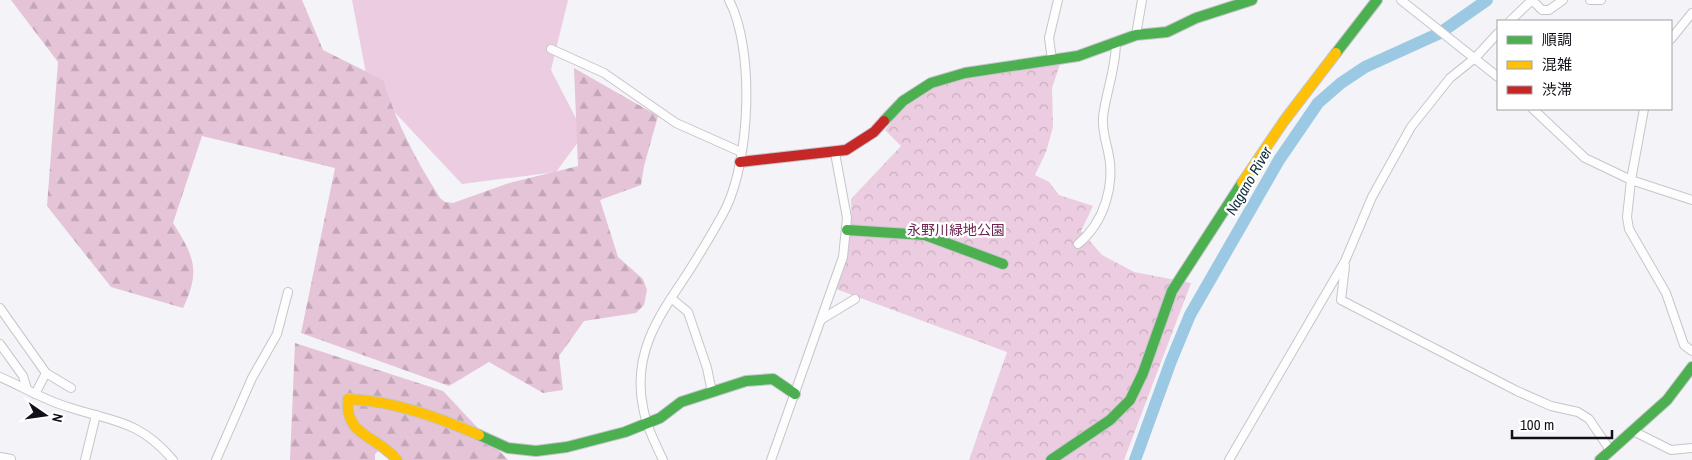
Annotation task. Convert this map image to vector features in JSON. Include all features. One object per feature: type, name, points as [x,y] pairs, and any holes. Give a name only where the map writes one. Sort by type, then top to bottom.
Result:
[{"type":"street","points":[[663,460],[647,425],[640,389],[643,361],[651,329],[726,208],[732,196],[741,157],[747,86],[746,62],[744,42],[729,0]]},
{"type":"street","points":[[1052,60],[1049,38],[1058,0]]},
{"type":"street","points":[[1136,35],[1142,0]]},
{"type":"street","points":[[551,49],[618,82],[650,107],[676,123],[741,157],[835,152],[859,143],[874,132],[903,101],[931,83],[965,73],[1093,52],[1136,35],[1167,32],[1196,18],[1252,0]]},
{"type":"street","points":[[1051,460],[1110,420],[1130,400],[1143,373],[1172,291],[1181,274],[1284,121],[1377,0]]},
{"type":"street","points":[[1401,0],[1497,76]]},
{"type":"street","points":[[1511,20],[1532,0],[1542,10],[1549,10],[1563,0]]},
{"type":"street","points":[[1590,0],[1602,0]]},
{"type":"street","points":[[1672,38],[1692,13]]},
{"type":"street","points":[[1228,460],[1345,261],[1372,197],[1411,127],[1450,78],[1476,58],[1497,34]]},
{"type":"street","points":[[1078,244],[1094,229],[1108,193],[1110,160],[1104,139],[1103,117],[1116,56],[1116,42]]},
{"type":"street","points":[[1534,110],[1585,158],[1631,180],[1692,200]]},
{"type":"street","points":[[1644,110],[1631,180],[1627,217],[1629,229],[1666,294],[1684,345],[1692,351]]},
{"type":"street","points":[[771,460],[838,274],[847,230],[846,202],[835,152]]},
{"type":"street","points":[[847,230],[925,235],[1004,264]]},
{"type":"street","points":[[1345,261],[1341,300],[1517,391],[1551,406],[1578,412],[1589,419],[1610,450]]},
{"type":"street","points":[[216,460],[252,378],[277,334],[288,292]]},
{"type":"street","points":[[671,298],[688,312],[707,368],[712,392]]},
{"type":"street","points":[[822,319],[855,299]]},
{"type":"street","points":[[0,308],[46,373],[70,388]]},
{"type":"street","points":[[0,344],[22,376],[28,389]]},
{"type":"street","points":[[1600,460],[1667,400],[1692,367]]},
{"type":"street","points":[[36,394],[46,373]]},
{"type":"street","points":[[0,377],[66,407],[135,427],[149,436],[172,460]]},
{"type":"street","points":[[397,460],[387,446],[357,430],[346,412],[348,399],[371,400],[436,417],[508,448],[525,451],[567,447],[647,425],[660,418],[680,402],[746,381],[773,380],[795,394]]},
{"type":"street","points":[[85,460],[96,415]]},
{"type":"street","points":[[1633,431],[1671,450],[1692,448]]},
{"type":"street","points":[[0,457],[11,460]]},
{"type":"green space","points":[[11,0],[302,0],[323,50],[383,80],[407,140],[423,169],[440,198],[445,202],[453,203],[509,183],[578,166],[574,68],[658,116],[644,166],[641,185],[600,200],[618,257],[643,279],[647,290],[644,305],[636,313],[584,321],[559,356],[563,390],[543,393],[489,362],[449,386],[301,333],[335,168],[202,136],[173,223],[186,245],[193,264],[192,284],[183,308],[111,287],[47,206],[58,62]]},
{"type":"green space","points":[[352,0],[568,0],[551,70],[584,134],[556,172],[462,184],[368,84]]},
{"type":"green space","name":"永野川緑地公園","points":[[1060,64],[1052,88],[1053,127],[1046,152],[1035,175],[1049,182],[1059,195],[1093,206],[1081,231],[1102,255],[1134,272],[1191,283],[1124,460],[969,460],[1007,352],[836,289],[848,244],[851,222],[851,199],[901,146],[885,130],[900,111],[911,101],[927,91],[963,78]]},
{"type":"green space","points":[[295,343],[443,391],[508,460],[392,460],[380,449],[375,454],[375,460],[290,460]]},
{"type":"waterway","name":"Nagano River","points":[[1135,460],[1190,315],[1279,160],[1318,103],[1341,83],[1365,67],[1440,33],[1487,0]]},
{"type":"traffic: fast","points":[[884,121],[903,101],[931,83],[965,73],[1078,56],[1136,35],[1167,32],[1196,18],[1252,0]]},
{"type":"traffic: fast","points":[[1336,53],[1377,0]]},
{"type":"traffic: fast","points":[[1051,460],[1110,420],[1130,400],[1143,373],[1172,291],[1242,183]]},
{"type":"traffic: fast","points":[[847,230],[925,235],[1003,264]]},
{"type":"traffic: fast","points":[[1600,460],[1667,400],[1692,367]]},
{"type":"traffic: fast","points":[[479,435],[508,448],[536,451],[567,447],[625,432],[660,418],[681,402],[746,381],[773,379],[795,394]]},
{"type":"traffic: slow","points":[[1242,183],[1284,121],[1336,53]]},
{"type":"traffic: slow","points":[[397,460],[364,434],[351,421],[348,411],[348,399],[382,403],[415,411],[479,435]]},
{"type":"traffic: jam","points":[[740,162],[846,150],[874,132],[884,121]]}]
